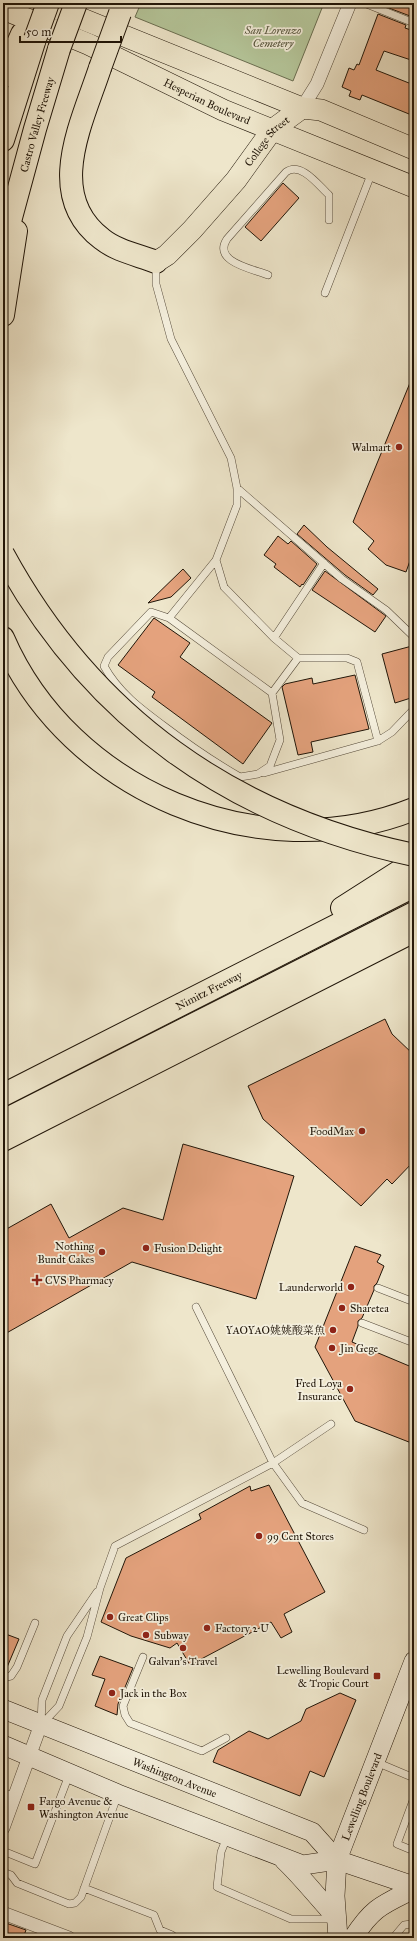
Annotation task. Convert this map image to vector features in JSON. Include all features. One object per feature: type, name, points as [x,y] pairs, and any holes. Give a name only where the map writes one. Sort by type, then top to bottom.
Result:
[{"type":"highway","points":[[3,140],[36,3]]},
{"type":"highway","points":[[3,78],[48,3]]},
{"type":"highway","name":"Castro Valley Freeway","points":[[3,247],[27,157],[59,49],[76,3]]},
{"type":"highway","points":[[122,8],[72,150],[70,165],[74,198],[83,217],[92,230],[104,240],[119,248],[156,262]]},
{"type":"highway","points":[[3,316],[27,157]]},
{"type":"highway","points":[[3,554],[31,602],[85,672],[127,714],[173,752],[222,784],[275,812],[331,834],[414,855]]},
{"type":"highway","points":[[3,638],[21,672],[37,697],[77,742],[127,780],[176,805],[202,815],[232,823],[293,830],[350,826],[377,821],[414,809]]},
{"type":"highway","points":[[234,978],[414,862]]},
{"type":"highway","name":"Nimitz Freeway","points":[[3,1095],[414,886]]},
{"type":"highway","points":[[3,1121],[414,913]]},
{"type":"highway","points":[[3,1140],[168,1058],[414,931]]},
{"type":"highway","points":[[168,1058],[281,1013],[414,947]]},
{"type":"highway","points":[[3,1091],[33,1080]]},
{"type":"highway","points":[[3,1152],[46,1118]]},
{"type":"main road","points":[[43,3],[302,108],[321,110],[414,149]]},
{"type":"main road","name":"Hesperian Boulevard","points":[[3,9],[88,44],[207,103],[414,187]]},
{"type":"main road","name":"College Street","points":[[156,262],[167,255],[192,230],[236,180],[272,130],[302,108]]},
{"type":"main road","name":"Lewelling Boulevard","points":[[338,1938],[334,1896],[337,1860],[374,1762],[412,1671]]},
{"type":"main road","name":"Washington Avenue","points":[[3,1709],[312,1832],[337,1860],[414,1888]]},
{"type":"main road","name":"Washington Avenue","points":[[3,1745],[118,1794],[303,1865],[337,1860]]},
{"type":"main road","points":[[278,1855],[301,1876],[314,1894],[336,1918]]},
{"type":"main road","points":[[354,1938],[373,1911],[414,1888]]},
{"type":"street","name":"College Street","points":[[302,108],[317,84],[350,3]]},
{"type":"street","points":[[3,1828],[9,1795],[29,1756],[41,1724]]},
{"type":"street","points":[[3,1913],[69,1938]]},
{"type":"lane","points":[[364,3],[414,23]]},
{"type":"lane","points":[[268,275],[229,260],[223,252],[223,247],[227,239],[286,172],[292,168],[299,169],[329,196],[329,220]]},
{"type":"lane","points":[[325,293],[372,171]]},
{"type":"lane","points":[[156,262],[156,284],[171,339],[231,458],[237,488],[237,505],[216,560],[169,618]]},
{"type":"lane","points":[[237,488],[342,579],[386,610],[414,637]]},
{"type":"lane","points":[[216,560],[224,587],[274,638],[298,658],[347,658],[357,662],[378,741]]},
{"type":"lane","points":[[274,638],[324,563]]},
{"type":"lane","points":[[258,774],[270,766],[280,740],[272,694],[169,618],[151,612],[108,657],[104,666],[111,679],[136,705],[205,757],[240,778],[258,774],[378,741],[392,732],[414,709]]},
{"type":"lane","points":[[272,694],[298,658]]},
{"type":"lane","points":[[378,1288],[414,1302]]},
{"type":"lane","points":[[196,1307],[273,1463],[302,1503],[364,1530]]},
{"type":"lane","points":[[362,1323],[414,1343]]},
{"type":"lane","points":[[41,1724],[59,1706],[87,1637],[100,1588],[115,1546],[273,1463],[331,1424]]},
{"type":"lane","points":[[41,1724],[42,1700],[67,1636],[100,1588]]},
{"type":"lane","points":[[3,1678],[11,1676],[17,1667],[35,1623]]},
{"type":"lane","points":[[142,1657],[123,1706],[125,1716],[130,1723],[202,1751],[226,1738]]},
{"type":"lane","points":[[374,1762],[414,1778]]},
{"type":"lane","points":[[3,1851],[35,1864],[69,1774]]},
{"type":"lane","points":[[3,1872],[11,1875],[17,1883],[69,1904],[74,1903],[81,1897],[118,1794]]},
{"type":"lane","points":[[414,1798],[397,1844],[414,1851]]},
{"type":"lane","points":[[227,1837],[220,1852],[218,1887],[291,1919],[336,1918]]},
{"type":"lane","points":[[84,1888],[154,1916],[160,1930],[172,1935]]},
{"type":"lane","points":[[393,1938],[404,1925],[412,1924],[414,1926]]},
{"type":"green space","name":"San Lorenzo Cemetery","points":[[141,3],[324,3],[293,81],[135,17]]},
{"type":"building","points":[[382,3],[414,3],[414,7],[410,16],[381,5]]},
{"type":"building","points":[[378,14],[406,25],[405,28],[414,31],[414,61],[384,51],[376,70],[414,85],[414,116],[362,95],[360,100],[349,96],[351,91],[342,87],[349,68],[354,70],[357,64],[359,65]]},
{"type":"building","points":[[283,183],[299,198],[261,241],[245,227]]},
{"type":"building","name":"Walmart","points":[[414,373],[414,559],[411,558],[406,572],[386,565],[368,549],[374,541],[353,522]]},
{"type":"building","points":[[304,525],[327,547],[378,589],[373,595],[345,575],[297,534]]},
{"type":"building","points":[[278,536],[288,544],[291,541],[317,564],[303,585],[302,584],[300,587],[274,567],[276,564],[264,555]]},
{"type":"building","points":[[183,569],[191,578],[171,597],[148,603]]},
{"type":"building","points":[[325,571],[386,616],[375,632],[312,590]]},
{"type":"building","points":[[154,618],[190,643],[180,657],[272,723],[243,764],[152,697],[155,692],[118,665]]},
{"type":"building","points":[[412,646],[414,653],[414,697],[395,703],[382,654]]},
{"type":"building","points":[[355,675],[369,729],[311,742],[313,752],[298,755],[282,687],[285,684],[312,678],[313,684]]},
{"type":"building","points":[[385,1019],[392,1034],[414,1055],[414,1161],[392,1184],[387,1179],[361,1206],[263,1119],[248,1086]]},
{"type":"building","points":[[183,1144],[294,1176],[256,1299],[132,1262],[3,1335],[3,1231],[51,1204],[69,1238],[123,1208],[163,1220]]},
{"type":"building","points":[[355,1246],[381,1255],[377,1262],[384,1266],[377,1283],[374,1286],[374,1290],[362,1318],[358,1321],[358,1326],[352,1342],[414,1368],[414,1444],[355,1421],[315,1347]]},
{"type":"building","points":[[269,1485],[325,1592],[284,1614],[292,1632],[281,1638],[271,1622],[190,1665],[177,1643],[170,1648],[131,1636],[101,1622],[126,1558],[201,1519],[199,1514],[250,1486],[251,1491]]},
{"type":"building","points":[[3,1633],[19,1639],[5,1672],[3,1673]]},
{"type":"building","name":"Jack in the Box","points":[[100,1656],[133,1668],[118,1704],[117,1715],[95,1706],[105,1679],[92,1675]]},
{"type":"building","points":[[340,1693],[356,1700],[324,1777],[310,1771],[300,1796],[213,1762],[218,1750],[249,1731],[268,1739],[301,1721],[306,1709]]},
{"type":"building","points":[[3,1922],[26,1930],[23,1938],[3,1938]]},
{"type":"place","name":"Walmart","points":[[399,447]]},
{"type":"place","name":"FoodMax","points":[[362,1131]]},
{"type":"place","name":"Fusion Delight","points":[[146,1248]]},
{"type":"place","name":"Nothing Bundt Cakes","points":[[102,1252]]},
{"type":"place","name":"CVS Pharmacy","points":[[37,1280]]},
{"type":"place","name":"Launderworld","points":[[351,1287]]},
{"type":"place","name":"Sharetea","points":[[342,1308]]},
{"type":"place","name":"YAOYAO姚姚酸菜魚","points":[[333,1330]]},
{"type":"place","name":"Jin Gege","points":[[332,1348]]},
{"type":"place","name":"Fred Loya Insurance","points":[[350,1389]]},
{"type":"place","name":"99 Cent Stores","points":[[259,1536]]},
{"type":"place","name":"Great Clips","points":[[110,1617]]},
{"type":"place","name":"Factory 2 U","points":[[207,1628]]},
{"type":"place","name":"Subway","points":[[146,1635]]},
{"type":"place","name":"Galvan's Travel","points":[[183,1648]]},
{"type":"place","name":"Lewelling Boulevard & Tropic Court","points":[[377,1676]]},
{"type":"place","name":"Jack in the Box","points":[[112,1693]]},
{"type":"place","name":"Fargo Avenue & Washington Avenue","points":[[31,1807]]}]
